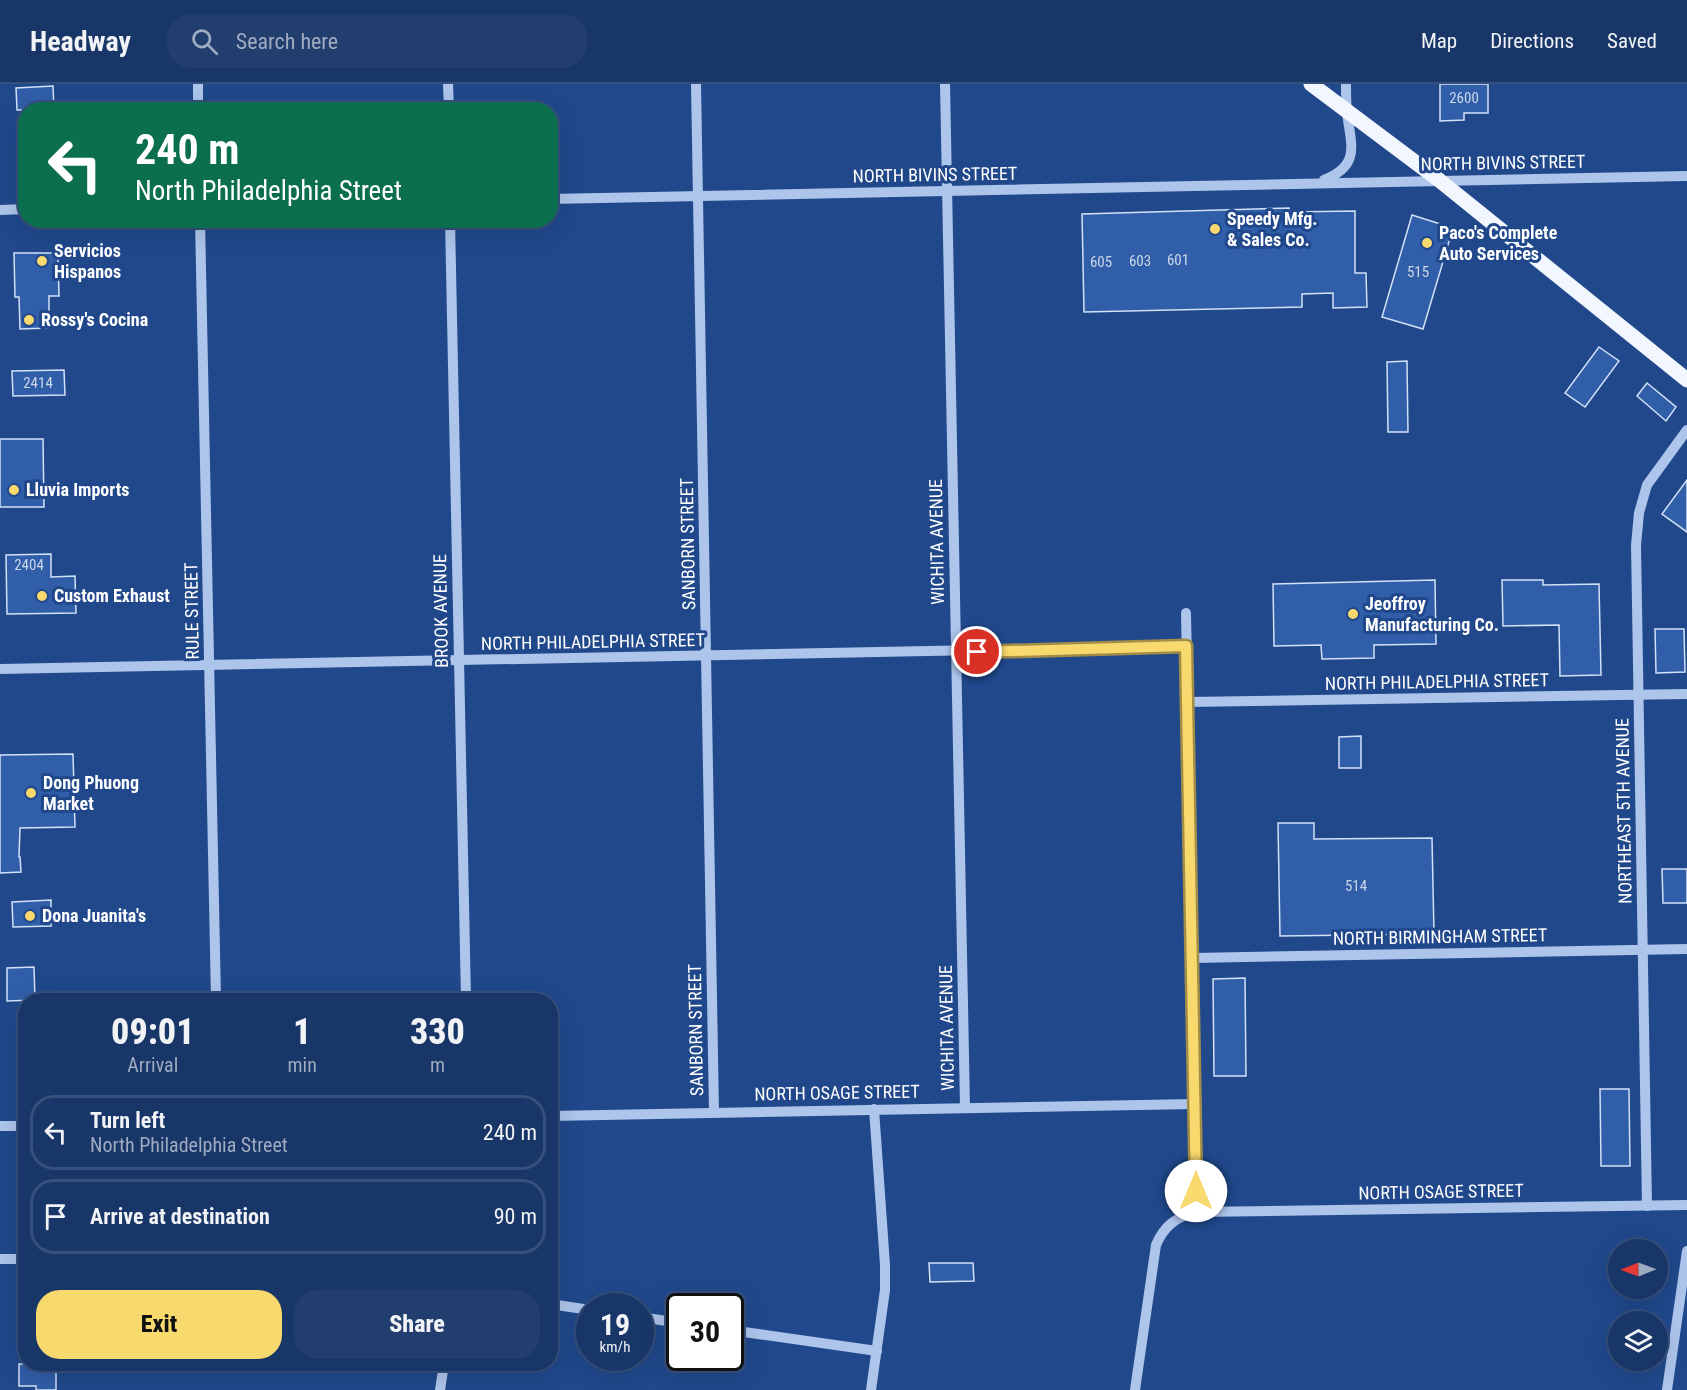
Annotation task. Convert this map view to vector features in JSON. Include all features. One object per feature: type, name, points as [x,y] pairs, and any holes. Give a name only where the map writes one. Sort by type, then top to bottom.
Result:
[{"type":"main road","points":[[1311,84],[1439,180],[1687,380]]},
{"type":"street","points":[[198,84],[198,102]]},
{"type":"street","points":[[448,84],[448,102]]},
{"type":"street","name":"SANBORN STREET","points":[[696,84],[714,1112]]},
{"type":"street","name":"WICHITA AVENUE","points":[[945,84],[965,1107]]},
{"type":"street","points":[[1346,84],[1347,112]]},
{"type":"street","name":"NORTH BIVINS STREET","points":[[1320,182],[1344,169],[1350,159],[1352,148],[1347,112]]},
{"type":"street","name":"NORTH BIVINS STREET","points":[[558,199],[1687,176]]},
{"type":"street","points":[[0,210],[18,209]]},
{"type":"street","name":"RULE STREET","points":[[200,228],[216,993]]},
{"type":"street","name":"BROOK AVENUE","points":[[450,228],[466,993]]},
{"type":"street","name":"NORTHEAST 5TH AVENUE","points":[[1647,1206],[1636,545],[1639,513],[1647,485],[1687,430]]},
{"type":"street","points":[[1135,1390],[1156,1245],[1165,1228],[1173,1221],[1183,1215],[1196,1212],[1186,613]]},
{"type":"street","name":"NORTH PHILADELPHIA STREET","points":[[0,669],[1186,646]]},
{"type":"street","name":"NORTH PHILADELPHIA STREET","points":[[1187,702],[1687,694]]},
{"type":"street","name":"NORTH BIRMINGHAM STREET","points":[[1193,958],[1687,949]]},
{"type":"street","name":"NORTH OSAGE STREET","points":[[558,1116],[1195,1104]]},
{"type":"street","points":[[871,1390],[885,1290],[874,1109]]},
{"type":"street","points":[[0,1126],[18,1126]]},
{"type":"street","name":"NORTH OSAGE STREET","points":[[1196,1212],[1687,1205]]},
{"type":"street","points":[[1666,1390],[1687,1251]]},
{"type":"street","points":[[0,1259],[18,1259]]},
{"type":"street","points":[[558,1306],[576,1308]]},
{"type":"street","points":[[744,1332],[877,1351]]},
{"type":"street","points":[[440,1390],[443,1371]]},
{"type":"building","points":[[1440,84],[1488,84],[1488,113],[1464,113],[1464,120],[1440,121]]},
{"type":"building","points":[[53,86],[54,102],[18,102],[17,110],[16,88]]},
{"type":"building","points":[[1289,208],[1289,212],[1355,211],[1355,273],[1366,273],[1367,307],[1333,308],[1333,293],[1302,294],[1302,307],[1084,312],[1082,214]]},
{"type":"building","points":[[1412,215],[1453,228],[1423,329],[1382,317]]},
{"type":"building","points":[[14,253],[58,253],[59,296],[49,296],[49,328],[20,329],[19,297],[15,297]]},
{"type":"building","points":[[1599,347],[1619,361],[1585,407],[1565,393]]},
{"type":"building","points":[[1407,361],[1408,432],[1388,432],[1387,362]]},
{"type":"building","points":[[64,370],[65,395],[13,396],[12,371]]},
{"type":"building","points":[[1647,383],[1676,407],[1666,421],[1637,396]]},
{"type":"building","points":[[0,439],[43,439],[44,507],[0,507]]},
{"type":"building","points":[[1687,480],[1687,532],[1662,514]]},
{"type":"building","points":[[51,554],[51,577],[75,576],[76,613],[7,614],[6,555]]},
{"type":"building","points":[[1435,580],[1436,644],[1374,645],[1374,658],[1322,659],[1321,645],[1274,646],[1273,584]]},
{"type":"building","points":[[1502,580],[1543,580],[1543,585],[1599,584],[1601,675],[1560,676],[1559,625],[1503,626]]},
{"type":"building","points":[[1655,629],[1684,629],[1685,672],[1656,673]]},
{"type":"building","points":[[1361,736],[1361,768],[1339,768],[1339,737]]},
{"type":"building","points":[[73,754],[75,827],[20,828],[21,872],[0,873],[0,755]]},
{"type":"building","points":[[1278,823],[1314,823],[1314,839],[1432,838],[1434,934],[1280,936]]},
{"type":"building","points":[[1662,869],[1687,869],[1687,903],[1663,903]]},
{"type":"building","points":[[51,900],[51,926],[13,927],[12,902]]},
{"type":"building","points":[[34,967],[35,993],[18,993],[18,1001],[7,1001],[7,968]]},
{"type":"building","points":[[1245,978],[1246,1076],[1214,1076],[1213,979]]},
{"type":"building","points":[[1600,1089],[1629,1089],[1630,1166],[1601,1166]]},
{"type":"building","points":[[929,1263],[973,1263],[974,1281],[930,1282]]},
{"type":"building","points":[[19,1371],[56,1371],[56,1390],[36,1390],[36,1386],[19,1386]]},
{"type":"place","name":"Speedy Mfg. & Sales Co.","points":[[1215,229]]},
{"type":"place","name":"Paco's Complete Auto Services","points":[[1427,243]]},
{"type":"place","name":"Servicios Hispanos","points":[[42,261]]},
{"type":"place","name":"Rossy's Cocina","points":[[29,320]]},
{"type":"place","name":"Lluvia Imports","points":[[14,490]]},
{"type":"place","name":"Custom Exhaust","points":[[42,596]]},
{"type":"place","name":"Jeoffroy Manufacturing Co.","points":[[1353,614]]},
{"type":"place","name":"Dong Phuong Market","points":[[31,793]]},
{"type":"place","name":"Dona Juanita's","points":[[30,916]]},
{"type":"route","points":[[977,652],[1186,646],[1196,1191]]}]
